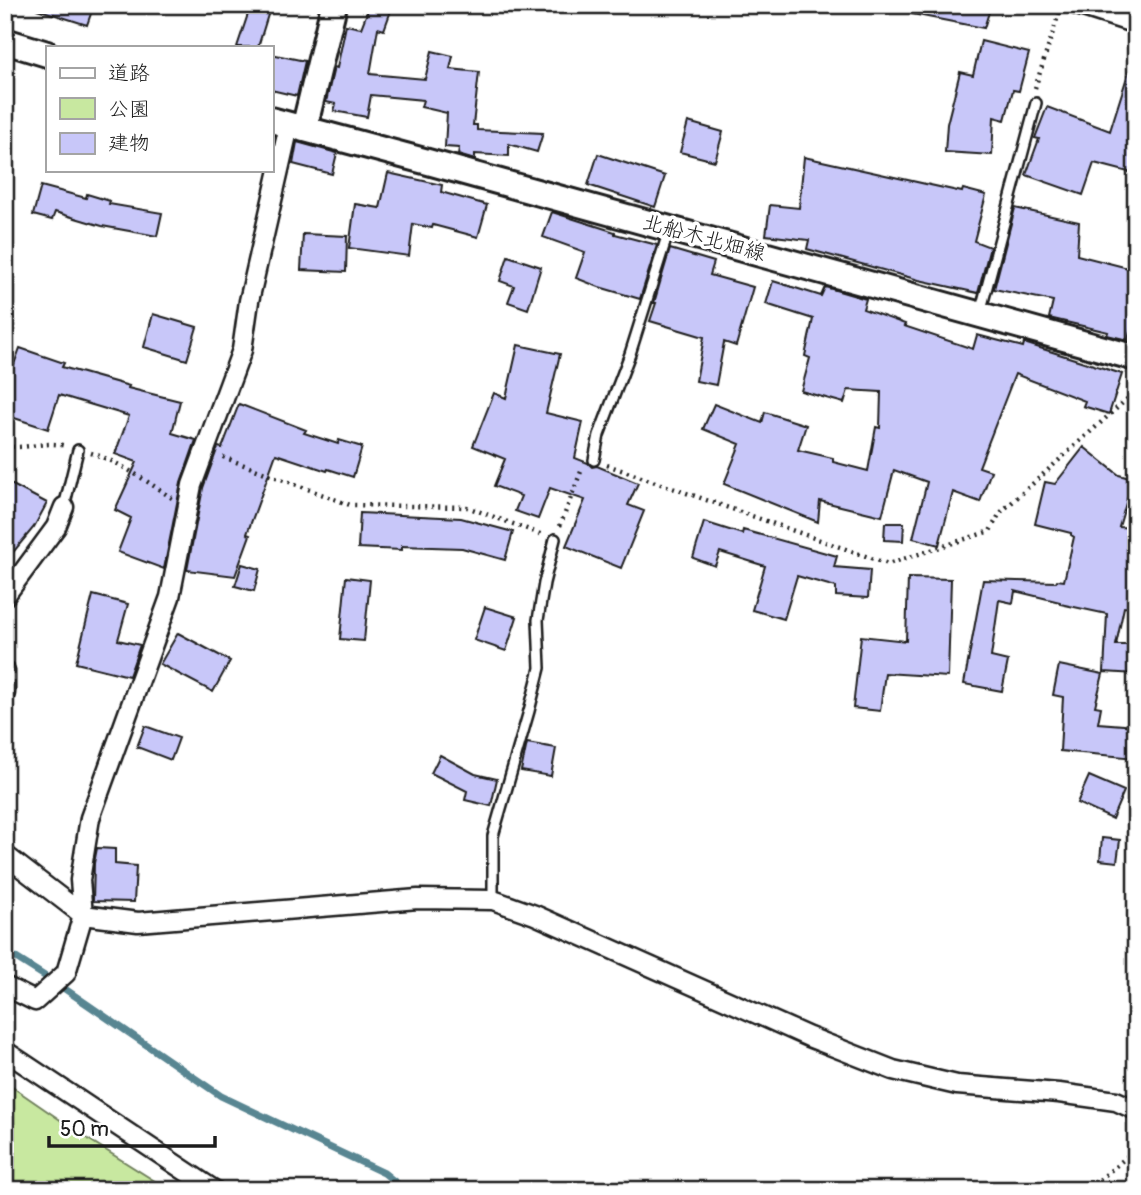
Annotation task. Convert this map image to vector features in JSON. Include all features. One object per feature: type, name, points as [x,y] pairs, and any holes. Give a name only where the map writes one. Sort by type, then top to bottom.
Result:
[{"type":"main road","points":[[288,125],[334,5]]},
{"type":"main road","points":[[5,41],[46,54]]},
{"type":"main road","name":"北船木北畑線","points":[[288,125],[1136,358]]},
{"type":"street","points":[[1077,5],[1136,24]]},
{"type":"street","points":[[5,986],[35,1001],[66,973],[83,915],[80,880],[90,818],[170,597],[191,485],[242,350],[249,302],[288,125]]},
{"type":"street","points":[[5,596],[56,527],[64,508]]},
{"type":"street","points":[[5,671],[5,693]]},
{"type":"street","points":[[5,855],[83,915],[138,922],[418,900],[493,900],[535,915],[809,1037],[892,1070],[957,1086],[1059,1093],[1116,1101],[1136,1110]]},
{"type":"street","points":[[5,1051],[214,1190]]},
{"type":"lane","points":[[979,314],[1036,103]]},
{"type":"lane","points":[[594,460],[599,435],[630,354],[669,229]]},
{"type":"lane","points":[[64,508],[78,450]]},
{"type":"lane","points":[[493,900],[493,836],[540,668],[538,620],[555,539]]},
{"type":"path","points":[[1036,103],[1034,91],[1061,5]]},
{"type":"path","points":[[205,450],[350,505],[467,507],[555,539],[586,458],[888,564],[990,531],[1000,513],[1136,391]]},
{"type":"path","points":[[5,446],[19,449],[54,443],[104,457],[187,508]]},
{"type":"path","points":[[1090,1190],[1136,1149]]},
{"type":"green space","points":[[5,1082],[88,1139],[169,1190],[5,1190]]},
{"type":"building","points":[[38,5],[94,5],[87,25],[37,9]]},
{"type":"building","points":[[251,5],[271,5],[258,46],[237,46]]},
{"type":"building","points":[[370,5],[393,5],[384,30],[378,28],[370,74],[425,79],[432,51],[453,56],[450,69],[479,72],[473,125],[477,125],[477,130],[543,133],[537,152],[509,144],[509,156],[475,154],[475,160],[458,155],[459,148],[445,147],[447,113],[421,107],[423,100],[371,95],[367,117],[334,111],[336,104],[326,102],[346,25],[361,28]]},
{"type":"building","points":[[913,5],[964,5],[989,12],[984,28],[912,14]]},
{"type":"building","points":[[981,41],[1029,53],[1019,91],[1013,90],[1005,120],[994,117],[992,155],[945,152],[947,124],[960,72],[973,75]]},
{"type":"building","points":[[273,54],[305,61],[297,96],[273,90]]},
{"type":"building","points":[[1132,61],[1136,62],[1136,174],[1094,163],[1083,195],[1026,175],[1039,139],[1035,138],[1047,107],[1110,131]]},
{"type":"building","points":[[688,122],[723,132],[715,161],[680,152]]},
{"type":"building","points":[[297,142],[337,153],[332,174],[293,164]]},
{"type":"building","points":[[598,154],[665,176],[655,207],[588,185]]},
{"type":"building","points":[[804,157],[986,195],[974,241],[990,247],[978,293],[919,280],[807,249],[809,240],[766,235],[770,205],[799,208]]},
{"type":"building","points":[[388,173],[442,185],[441,192],[487,205],[478,237],[433,225],[432,228],[413,224],[409,256],[349,248],[355,204],[380,208]]},
{"type":"building","points":[[41,186],[86,198],[87,194],[110,201],[109,204],[162,213],[157,236],[102,226],[55,212],[52,220],[33,215]]},
{"type":"building","points":[[1015,208],[1079,222],[1077,255],[1136,270],[1136,290],[1132,305],[1136,307],[1128,340],[1107,335],[1108,332],[1049,318],[1053,301],[994,289]]},
{"type":"building","points":[[552,212],[657,245],[640,299],[576,278],[585,252],[543,237]]},
{"type":"building","points":[[303,234],[347,236],[346,272],[301,270]]},
{"type":"building","points":[[670,249],[714,262],[710,275],[753,287],[736,346],[724,342],[716,385],[696,381],[704,337],[650,321]]},
{"type":"building","points":[[508,256],[541,267],[528,309],[508,302],[514,286],[500,281]]},
{"type":"building","points":[[773,281],[821,296],[825,287],[866,299],[863,309],[973,349],[977,335],[1023,347],[1024,343],[1122,374],[1109,414],[1083,406],[1085,401],[1015,374],[979,467],[991,471],[980,502],[953,492],[939,545],[913,538],[927,482],[894,470],[882,516],[820,501],[818,522],[724,484],[740,444],[703,429],[714,404],[762,423],[765,412],[806,425],[798,450],[833,458],[833,462],[868,471],[876,427],[880,428],[881,392],[848,390],[844,403],[801,391],[810,358],[805,356],[813,319],[766,304]]},
{"type":"building","points":[[153,314],[197,327],[187,360],[144,347]]},
{"type":"building","points":[[518,345],[560,354],[546,413],[583,422],[575,458],[638,483],[628,505],[644,511],[621,568],[566,546],[585,500],[550,488],[538,519],[515,511],[521,496],[494,486],[505,459],[473,446],[494,393],[506,398]]},
{"type":"building","points":[[20,348],[64,363],[62,367],[180,401],[172,433],[196,440],[181,483],[164,569],[118,552],[131,518],[115,510],[137,462],[115,454],[129,416],[59,395],[48,429],[5,415],[5,389]]},
{"type":"building","points":[[239,404],[306,430],[304,433],[338,444],[339,440],[362,447],[353,477],[276,454],[235,576],[187,570],[203,488],[218,447],[222,448]]},
{"type":"building","points":[[1084,447],[1119,475],[1133,479],[1119,527],[1136,528],[1136,588],[1131,608],[1124,607],[1116,645],[1136,645],[1136,674],[1104,672],[1107,614],[1015,591],[1013,603],[999,600],[991,657],[1008,661],[1002,691],[964,684],[983,580],[1064,581],[1074,537],[1071,533],[1035,524],[1045,482],[1055,484]]},
{"type":"building","points":[[5,481],[47,503],[34,527],[5,562]]},
{"type":"building","points":[[360,513],[461,518],[513,532],[505,560],[462,548],[358,548]]},
{"type":"building","points":[[704,522],[742,534],[743,530],[837,556],[834,567],[870,570],[868,598],[836,596],[836,587],[797,576],[784,619],[752,610],[765,566],[720,552],[715,566],[693,558]]},
{"type":"building","points":[[885,523],[904,523],[903,541],[884,540]]},
{"type":"building","points":[[242,564],[260,569],[254,591],[235,586]]},
{"type":"building","points":[[346,577],[370,580],[364,641],[340,639]]},
{"type":"building","points":[[908,578],[951,579],[948,677],[885,673],[880,711],[853,708],[861,636],[906,641]]},
{"type":"building","points":[[93,595],[128,604],[118,640],[140,645],[129,676],[76,663]]},
{"type":"building","points":[[485,607],[517,617],[506,651],[474,640]]},
{"type":"building","points":[[178,633],[230,661],[213,692],[160,664]]},
{"type":"building","points":[[1059,665],[1103,674],[1095,706],[1101,707],[1098,723],[1136,726],[1136,758],[1060,751],[1063,697],[1053,695]]},
{"type":"building","points":[[145,726],[179,738],[171,760],[137,747]]},
{"type":"building","points":[[527,743],[556,748],[551,776],[521,771]]},
{"type":"building","points":[[440,755],[475,774],[497,779],[491,806],[465,800],[467,791],[431,773]]},
{"type":"building","points":[[1089,776],[1124,791],[1112,819],[1077,803]]},
{"type":"building","points":[[1102,838],[1120,840],[1117,862],[1100,860]]},
{"type":"building","points":[[97,848],[115,849],[115,864],[136,866],[134,902],[93,901]]},
{"type":"waterway","points":[[5,951],[221,1096],[384,1173],[405,1190]]}]
